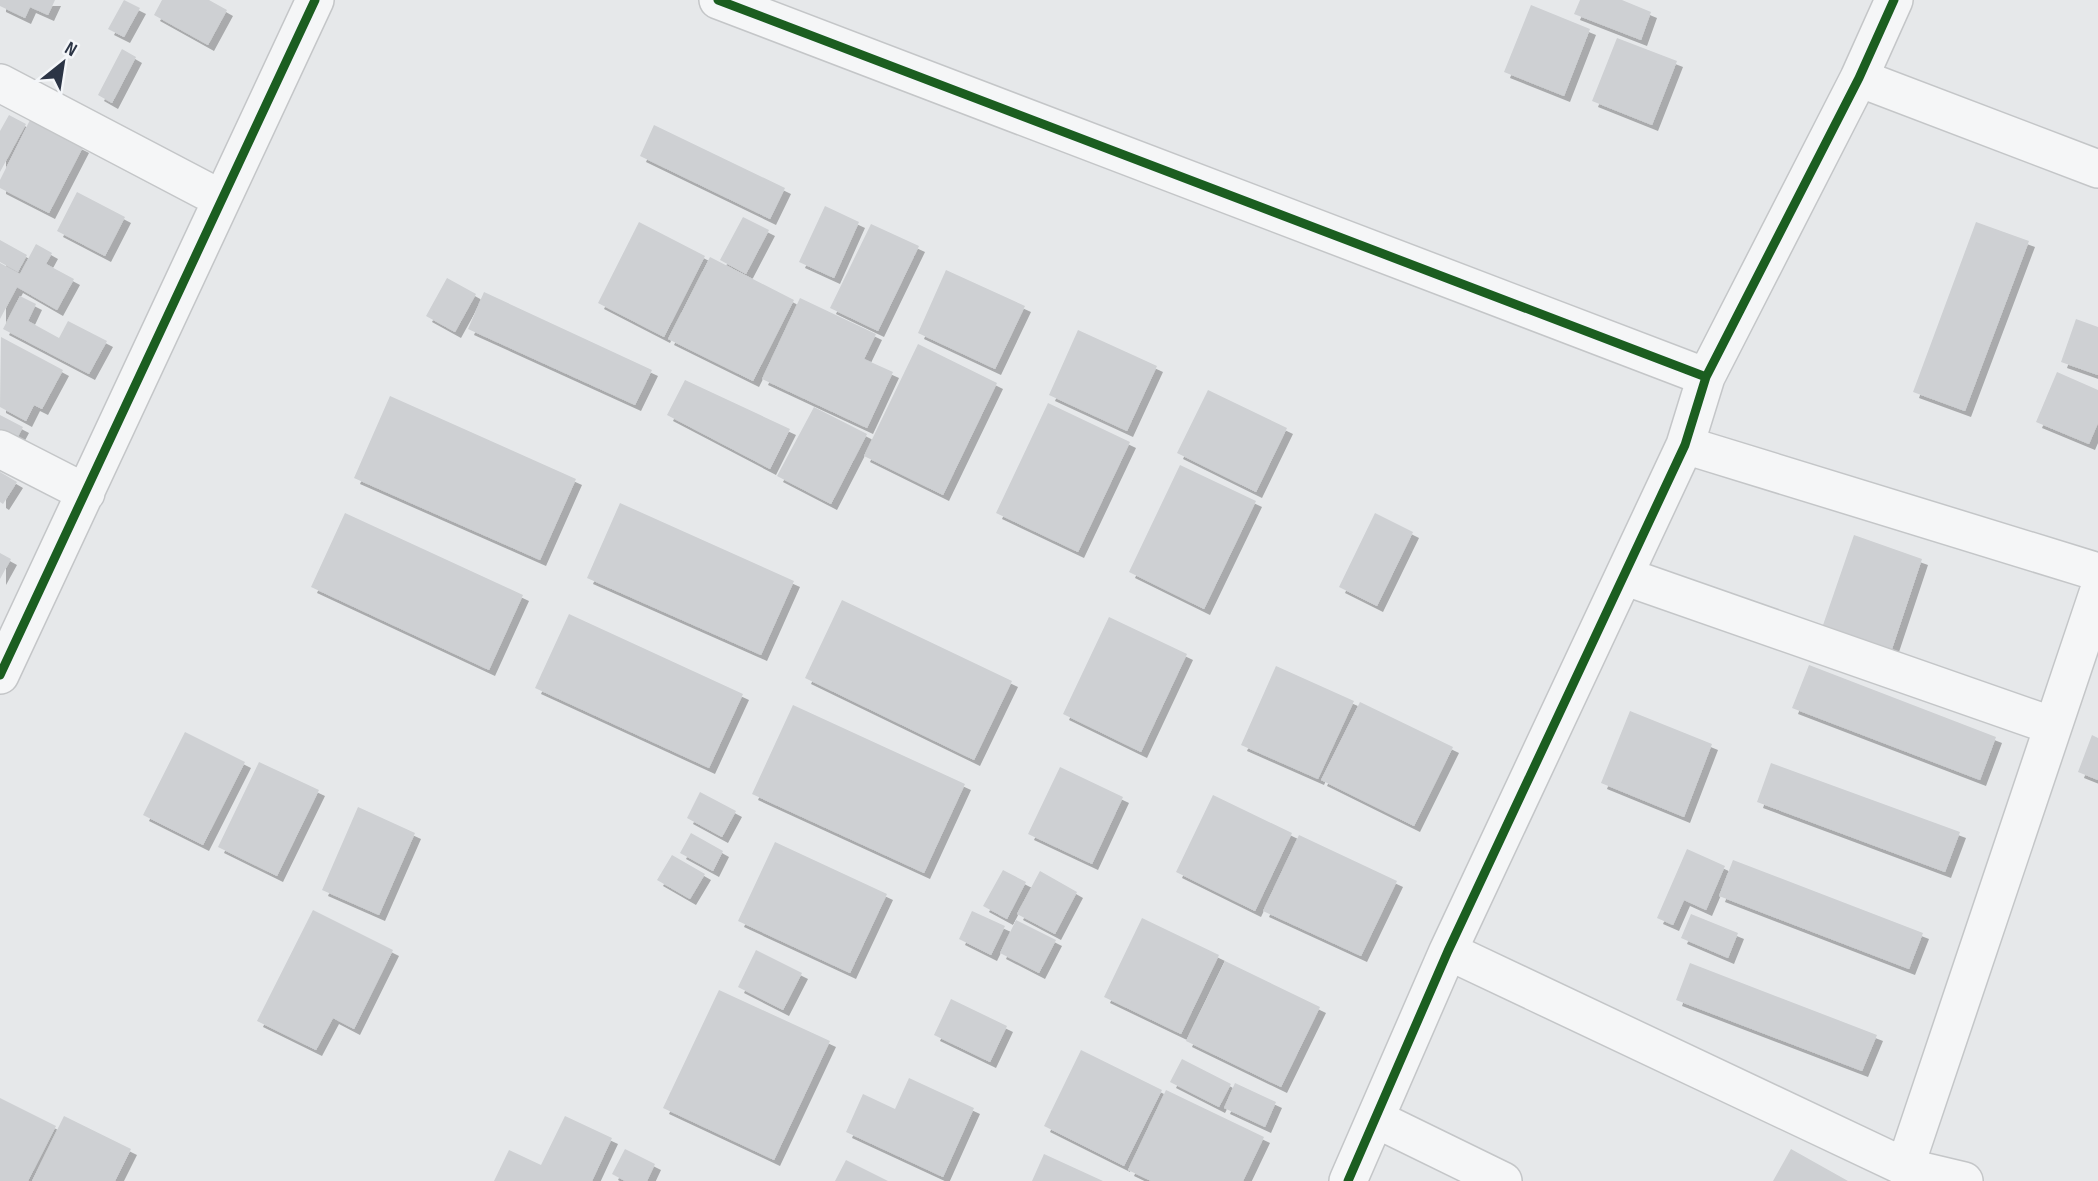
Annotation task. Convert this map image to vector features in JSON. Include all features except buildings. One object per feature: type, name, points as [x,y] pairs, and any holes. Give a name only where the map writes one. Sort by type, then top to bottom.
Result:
[{"type":"street","points":[[0,675],[315,0]]},
{"type":"street","points":[[718,0],[1706,377]]},
{"type":"street","points":[[1349,1181],[1448,951],[1685,445],[1706,377],[1859,78],[1894,0]]},
{"type":"street","points":[[1859,78],[2098,169]]},
{"type":"street","points":[[0,83],[221,199]]},
{"type":"street","points":[[1685,445],[2098,572]]},
{"type":"street","points":[[0,449],[86,493]]},
{"type":"street","points":[[1624,576],[2053,726]]},
{"type":"street","points":[[1905,1167],[2098,593]]},
{"type":"street","points":[[1448,951],[1905,1167],[1965,1181]]},
{"type":"street","points":[[1376,1119],[1503,1181]]},
{"type":"cycle path","points":[[0,675],[315,0]]},
{"type":"cycle path","points":[[718,0],[1706,377]]},
{"type":"cycle path","points":[[1348,1181],[1448,951],[1685,445],[1706,377],[1859,78],[1894,0]]}]
